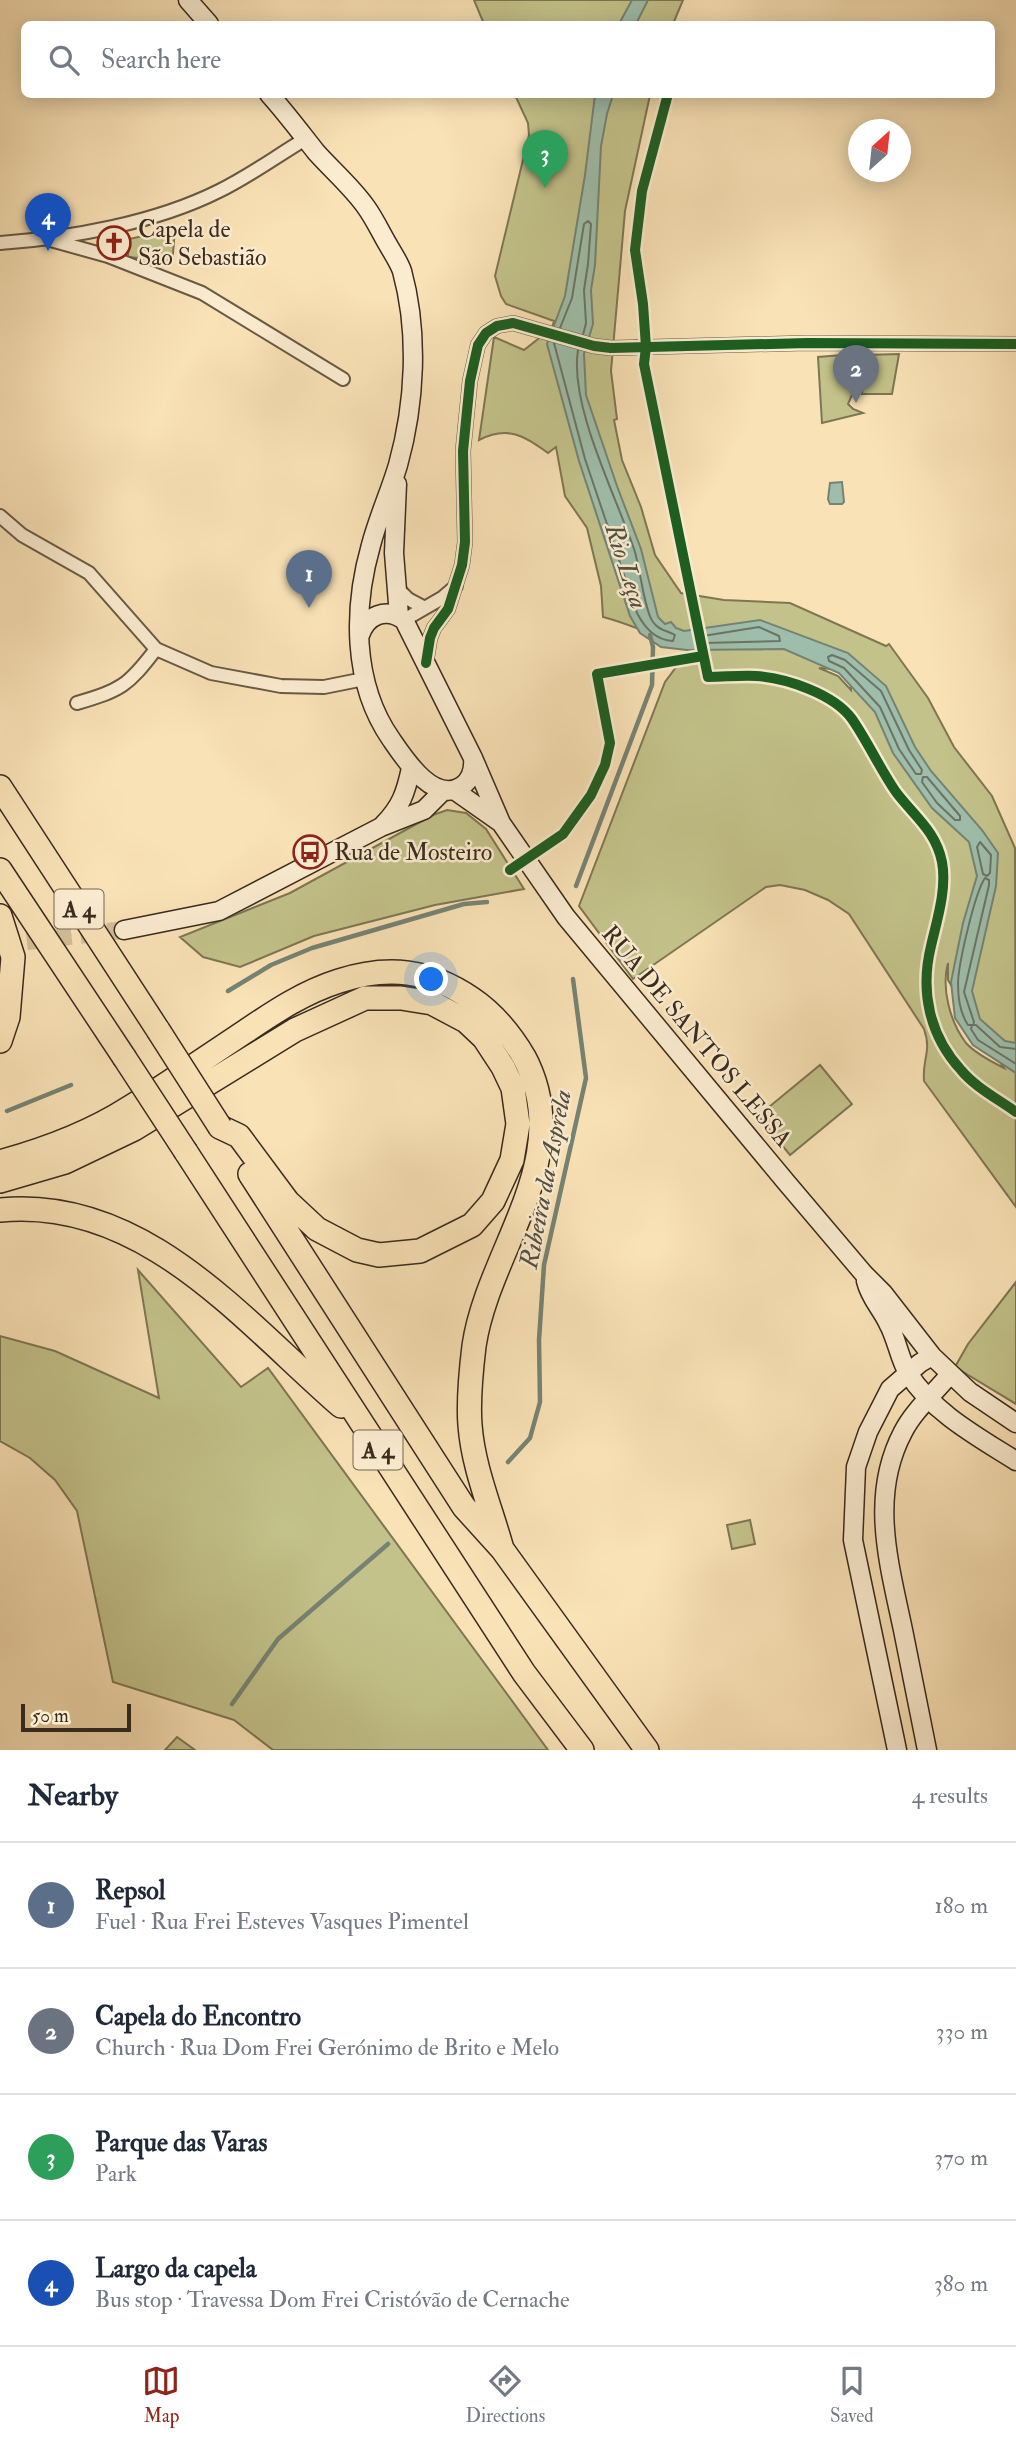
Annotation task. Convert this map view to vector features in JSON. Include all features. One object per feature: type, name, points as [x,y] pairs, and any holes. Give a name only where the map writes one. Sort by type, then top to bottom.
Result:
[{"type":"highway","name":"A 4","points":[[0,787],[464,1507],[502,1549],[647,1750]]},
{"type":"highway","name":"A 4","points":[[0,870],[524,1674],[582,1750]]},
{"type":"highway","points":[[0,916],[13,957],[8,1017],[0,1041]]},
{"type":"highway","points":[[0,1162],[59,1142],[127,1110],[305,993],[340,980],[371,972],[413,972],[454,987],[485,1008],[515,1041],[534,1076],[541,1108],[539,1153],[528,1194],[513,1237],[497,1269],[475,1344],[470,1424],[477,1462],[502,1549]]},
{"type":"highway","points":[[0,1181],[65,1162],[134,1129],[295,1030],[365,998],[401,998],[432,1003],[466,1021],[484,1038],[503,1067],[513,1088],[518,1124],[512,1160],[493,1201],[472,1225],[421,1251],[379,1255],[357,1250],[317,1229],[288,1202],[239,1136],[220,1127]]},
{"type":"highway","points":[[0,1210],[50,1210],[85,1217],[151,1245],[245,1317],[308,1378],[360,1423]]},
{"type":"main road","points":[[188,0],[206,21]]},
{"type":"main road","points":[[273,98],[315,150],[365,205],[402,269],[411,321],[413,356],[411,397],[398,464],[394,553],[402,618]]},
{"type":"main road","name":"RUA DE SANTOS LESSA","points":[[398,464],[370,545],[359,599],[359,635],[364,679],[383,728],[411,768],[434,787],[449,790],[501,823]]},
{"type":"main road","points":[[359,635],[363,625],[379,613],[390,613],[402,618]]},
{"type":"main road","name":"RUA DE SANTOS LESSA","points":[[402,618],[473,758],[501,823],[575,928],[864,1274],[883,1293],[932,1356],[970,1392],[1016,1423]]},
{"type":"main road","points":[[124,930],[219,911],[381,827],[424,810],[449,790],[463,785],[470,778],[474,768],[473,758]]},
{"type":"main road","points":[[381,827],[398,810],[406,794],[411,768]]},
{"type":"main road","name":"RUA DE SANTOS LESSA","points":[[864,1274],[869,1293],[889,1324],[907,1373],[930,1399],[982,1440],[1016,1461]]},
{"type":"main road","points":[[897,1750],[853,1540],[856,1467],[868,1432],[890,1390],[907,1373],[932,1356]]},
{"type":"main road","points":[[927,1750],[884,1539],[882,1508],[886,1476],[903,1430],[950,1374]]},
{"type":"main road","points":[[869,1620],[899,1613]]},
{"type":"street","points":[[0,243],[47,239],[161,215],[220,191],[307,138]]},
{"type":"street","points":[[47,239],[108,256],[202,293],[343,379]]},
{"type":"street","points":[[426,663],[434,628],[448,609],[462,565],[465,542],[463,451],[470,381],[478,345],[486,332],[497,326],[513,323],[594,346],[611,348],[807,343],[1016,344]]},
{"type":"street","points":[[0,516],[22,535],[89,573],[156,649],[211,673],[281,686],[324,687],[364,679]]},
{"type":"street","points":[[402,618],[442,598],[456,585]]},
{"type":"street","points":[[397,589],[425,608]]},
{"type":"street","points":[[77,703],[122,687],[156,649]]},
{"type":"shaded area","points":[[474,0],[683,0],[674,21],[483,21]]},
{"type":"shaded area","points":[[516,98],[649,98],[625,211],[611,371],[617,419],[614,420],[622,460],[641,507],[655,555],[681,593],[724,600],[790,603],[886,646],[889,644],[928,698],[954,747],[992,796],[1015,848],[1016,1207],[924,1081],[927,1044],[924,1029],[849,914],[828,900],[805,890],[780,885],[766,887],[633,979],[579,906],[665,682],[677,666],[694,664],[707,653],[603,617],[601,586],[587,528],[565,496],[556,447],[548,453],[523,437],[507,433],[479,440],[494,337],[524,350],[552,328],[554,321],[506,304],[495,276],[529,135],[528,123]],"holes":[[[819,668],[850,670],[851,690],[838,676]],[[948,963],[948,980],[974,1024],[1004,1068],[974,1050],[960,1035],[946,994]]]},
{"type":"shaded area","points":[[175,229],[172,265],[171,261],[128,257],[129,239]]},
{"type":"shaded area","points":[[855,354],[852,395],[848,404],[863,413],[822,423],[818,357]]},
{"type":"shaded area","points":[[899,354],[892,394],[862,394],[864,355]]},
{"type":"shaded area","points":[[447,810],[466,813],[486,829],[524,889],[435,905],[314,936],[240,967],[203,957],[180,937],[290,893],[433,815]]},
{"type":"shaded area","points":[[820,1065],[852,1104],[790,1155],[758,1116]]},
{"type":"shaded area","points":[[138,1270],[241,1387],[268,1368],[548,1750],[273,1750],[234,1720],[113,1682],[77,1511],[55,1480],[30,1458],[0,1441],[0,1336],[55,1351],[159,1398]]},
{"type":"shaded area","points":[[1016,1282],[1016,1404],[955,1367],[968,1344]]},
{"type":"shaded area","points":[[750,1520],[755,1544],[732,1549],[727,1525]]},
{"type":"shaded area","points":[[177,1737],[195,1750],[165,1750]]},
{"type":"water","points":[[632,0],[648,0],[638,21],[621,21]]},
{"type":"water","name":"Rio Leça","points":[[595,98],[612,98],[601,146],[595,265],[591,290],[593,324],[584,354],[586,395],[641,549],[658,617],[665,624],[671,622],[684,631],[760,620],[848,653],[886,686],[915,747],[931,771],[982,830],[998,853],[996,886],[972,991],[980,1019],[1005,1041],[1016,1043],[1016,1073],[973,1045],[955,1018],[951,982],[963,923],[977,876],[969,842],[932,808],[893,753],[875,712],[839,673],[784,649],[687,650],[661,647],[640,633],[630,616],[579,461],[547,344],[565,296]]},
{"type":"water","points":[[842,482],[844,502],[830,504],[830,483]]},
{"type":"waterway","name":"Ribeira da Asprela","points":[[576,886],[652,685],[653,647],[650,635]]},
{"type":"waterway","points":[[228,991],[271,965],[312,948],[464,904],[487,902]]},
{"type":"waterway","name":"Ribeira da Asprela","points":[[508,1462],[530,1438],[540,1402],[539,1340],[544,1265],[586,1078],[573,979]]},
{"type":"waterway","points":[[7,1111],[71,1085]]},
{"type":"waterway","name":"Ribeira da Asprela","points":[[232,1704],[278,1639],[388,1544]]},
{"type":"tunnel","points":[[0,944],[124,930]]},
{"type":"cycle path","points":[[667,98],[642,191],[635,250],[643,304],[646,347],[644,364],[708,677],[756,676],[795,684],[834,702],[852,719],[896,792],[924,824],[939,851],[943,872],[942,894],[928,963],[927,996],[941,1042],[967,1076],[1016,1112]]},
{"type":"cycle path","points":[[426,663],[430,638],[448,609],[462,565],[465,542],[463,451],[470,381],[478,345],[486,333],[497,326],[513,323],[594,346],[611,348],[807,343],[1016,344]]},
{"type":"cycle path","points":[[510,870],[563,834],[591,795],[605,765],[610,743],[597,674],[703,656]]},
{"type":"place","name":"Parque das Varas","points":[[545,188]]},
{"type":"place","name":"Capela de São Sebastião","points":[[114,243]]},
{"type":"place","name":"Largo da capela","points":[[48,251]]},
{"type":"place","name":"Capela do Encontro","points":[[856,403]]},
{"type":"place","name":"Repsol","points":[[309,608]]},
{"type":"place","name":"Rua de Mosteiro","points":[[310,852]]}]
